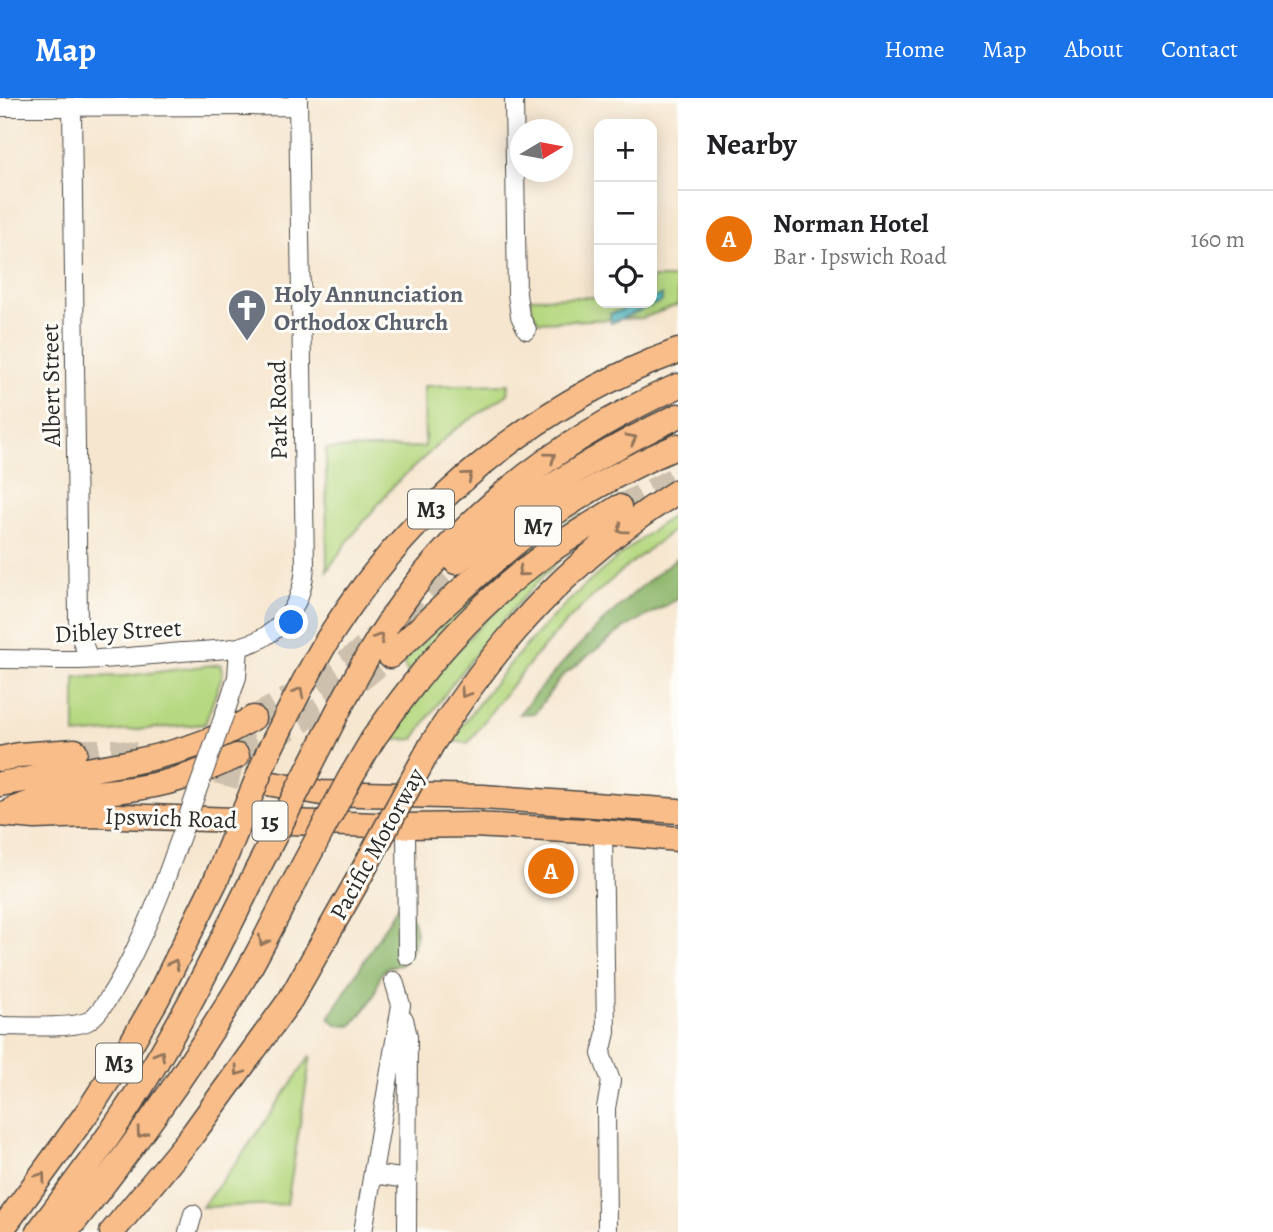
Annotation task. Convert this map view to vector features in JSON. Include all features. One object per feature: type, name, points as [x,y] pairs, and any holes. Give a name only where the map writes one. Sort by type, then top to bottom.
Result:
[{"type":"highway","name":"M3","points":[[0,1232],[89,1110],[157,999],[216,880],[268,753],[302,686],[333,631],[385,560],[445,495],[522,433],[629,371],[678,351]]},
{"type":"highway","points":[[38,1232],[96,1156],[142,1086],[189,1003],[359,669],[421,578],[495,500],[532,471],[572,442],[618,415],[678,386]]},
{"type":"highway","name":"M7","points":[[456,562],[516,512],[558,482],[600,456],[678,416]]},
{"type":"highway","name":"M7","points":[[390,656],[464,587],[536,527],[626,471],[678,446]]},
{"type":"highway","name":"Pacific Motorway","points":[[112,1232],[190,1138],[290,1000],[432,744],[475,679],[507,639],[567,575],[612,537],[678,491]]},
{"type":"highway","points":[[66,1232],[132,1147],[195,1057],[245,975],[373,739],[431,661],[498,592],[543,556],[619,507]]},
{"type":"highway","points":[[0,783],[99,769],[163,755],[214,739],[253,718]]},
{"type":"highway","points":[[0,759],[75,751]]},
{"type":"highway","points":[[2,813],[33,801],[175,781],[237,756]]},
{"type":"highway","name":"Ipswich Road","points":[[262,782],[322,793],[483,797],[678,811]]},
{"type":"highway","name":"Ipswich Road","points":[[2,813],[35,817],[90,815],[406,826],[474,825],[678,839]]},
{"type":"street","points":[[514,98],[517,294],[520,316],[527,330]]},
{"type":"street","points":[[0,107],[298,102]]},
{"type":"street","name":"Park Road","points":[[239,647],[263,638],[285,620],[298,601],[303,587],[298,102]]},
{"type":"street","name":"Albert Street","points":[[72,107],[78,626],[89,659]]},
{"type":"street","points":[[0,1026],[78,1025],[95,1017],[104,1006],[150,918],[168,872],[237,677],[239,647]]},
{"type":"street","name":"Dibley Street","points":[[0,659],[89,659],[239,647]]},
{"type":"street","points":[[406,826],[407,956]]},
{"type":"street","points":[[603,832],[606,1032],[601,1054],[611,1081],[606,1108],[607,1232]]},
{"type":"street","points":[[394,981],[408,1037],[407,1232]]},
{"type":"street","points":[[363,1232],[401,1005]]},
{"type":"street","points":[[373,1174],[407,1180]]},
{"type":"street","points":[[188,1232],[193,1214]]},
{"type":"green space","points":[[657,278],[678,278],[678,305],[642,318],[539,322],[529,298],[594,297],[594,308],[657,308]]},
{"type":"green space","points":[[509,384],[508,394],[453,431],[394,485],[327,571],[326,449],[425,447],[424,386]]},
{"type":"green space","points":[[678,512],[678,527],[616,575],[573,615],[524,670],[468,743],[451,741],[501,675],[554,616],[612,562]]},
{"type":"green space","points":[[581,514],[584,519],[408,672],[404,666],[405,659],[497,574]]},
{"type":"green space","points":[[569,550],[486,640],[414,739],[390,740],[391,734],[419,696],[464,643],[514,593]]},
{"type":"green space","points":[[678,557],[678,599],[624,628],[561,677],[535,713],[519,714],[555,671],[594,631]]},
{"type":"green space","points":[[220,664],[223,673],[205,724],[75,735],[75,677],[126,676]]},
{"type":"green space","points":[[399,904],[410,910],[413,919],[416,939],[412,950],[401,965],[386,969],[382,973],[372,999],[351,1026],[338,1025],[329,1018]]},
{"type":"green space","points":[[311,1055],[287,1204],[202,1207],[244,1152]]},
{"type":"water","points":[[662,295],[662,301],[657,303],[657,296]]},
{"type":"water","points":[[627,308],[646,308],[611,323],[610,314]]},
{"type":"tunnel","points":[[619,507],[678,477]]},
{"type":"tunnel","points":[[253,718],[312,686],[361,651],[456,562]]},
{"type":"tunnel","points":[[237,756],[299,723],[341,695],[390,656]]},
{"type":"tunnel","points":[[75,751],[115,751],[262,782]]},
{"type":"place","name":"Holy Annunciation Orthodox Church","points":[[247,342]]},
{"type":"place","name":"Norman Hotel","points":[[551,871]]}]
